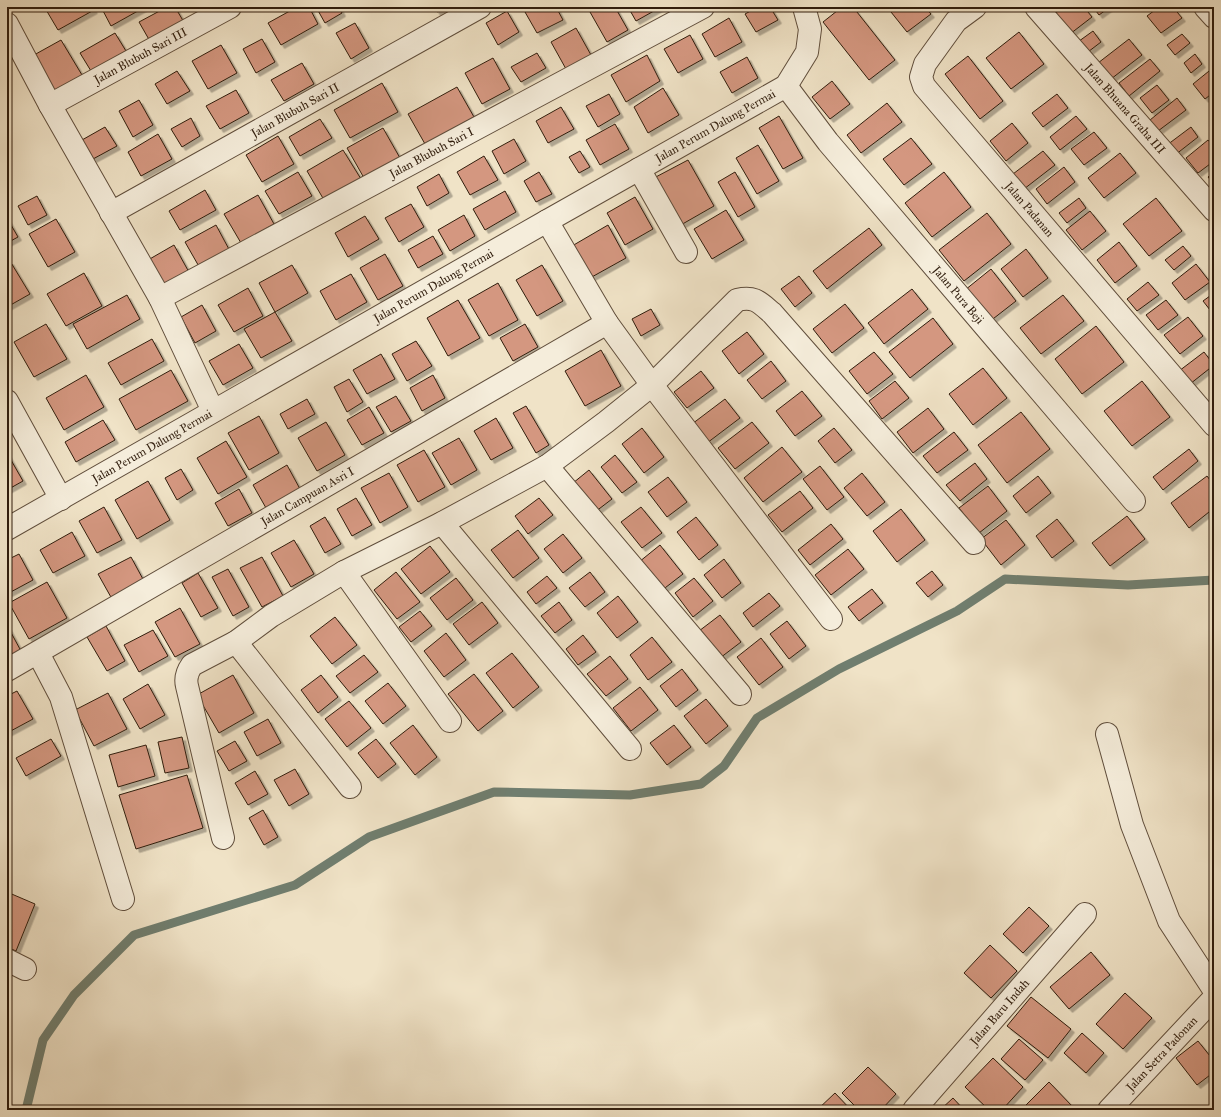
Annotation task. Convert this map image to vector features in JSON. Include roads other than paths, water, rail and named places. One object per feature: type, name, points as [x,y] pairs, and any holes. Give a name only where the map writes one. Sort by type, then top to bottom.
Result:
[{"type":"street","name":"Jalan Blubuh Sari III","points":[[50,105],[230,7]]},
{"type":"street","name":"Jalan Blubuh Sari II","points":[[111,213],[480,7]]},
{"type":"street","name":"Jalan Blubuh Sari I","points":[[160,298],[703,7]]},
{"type":"street","name":"Jalan Perum Dalung Permai","points":[[7,529],[786,86],[807,52],[810,29],[804,7]]},
{"type":"street","name":"Jalan Padanan","points":[[975,7],[952,14],[925,64],[921,78],[924,86],[1210,411]]},
{"type":"street","name":"Jalan Bhuana Graha III","points":[[1036,7],[1214,210]]},
{"type":"street","points":[[1205,7],[1214,17]]},
{"type":"street","points":[[7,24],[50,105],[160,298],[213,412]]},
{"type":"street","name":"Jalan Pura Beji","points":[[786,86],[828,142],[1134,501]]},
{"type":"street","points":[[639,169],[686,252]]},
{"type":"street","points":[[547,221],[607,323],[652,385],[831,619]]},
{"type":"street","points":[[223,838],[186,680],[192,665],[236,642],[271,616],[344,572],[442,523],[547,466],[652,385],[737,300],[744,298],[757,300],[777,319],[974,543]]},
{"type":"street","name":"Jalan Campuan Asri I","points":[[7,670],[607,323]]},
{"type":"street","points":[[7,401],[60,499]]},
{"type":"street","points":[[547,466],[740,694]]},
{"type":"street","points":[[442,523],[630,749]]},
{"type":"street","points":[[344,572],[450,721]]},
{"type":"street","points":[[236,642],[350,787]]},
{"type":"street","points":[[38,653],[61,697],[122,899]]},
{"type":"street","points":[[1108,734],[1132,825],[1169,921],[1214,990]]},
{"type":"street","name":"Jalan Baru Indah","points":[[914,1110],[1085,914]]},
{"type":"street","name":"Jalan Setra Padonan","points":[[1109,1110],[1214,998]]},
{"type":"waterway","points":[[26,1110],[43,1040],[74,995],[134,935],[295,885],[369,837],[494,792],[630,795],[701,784],[724,766],[757,718],[839,669],[957,611],[1005,579],[1128,585],[1214,580]]}]
